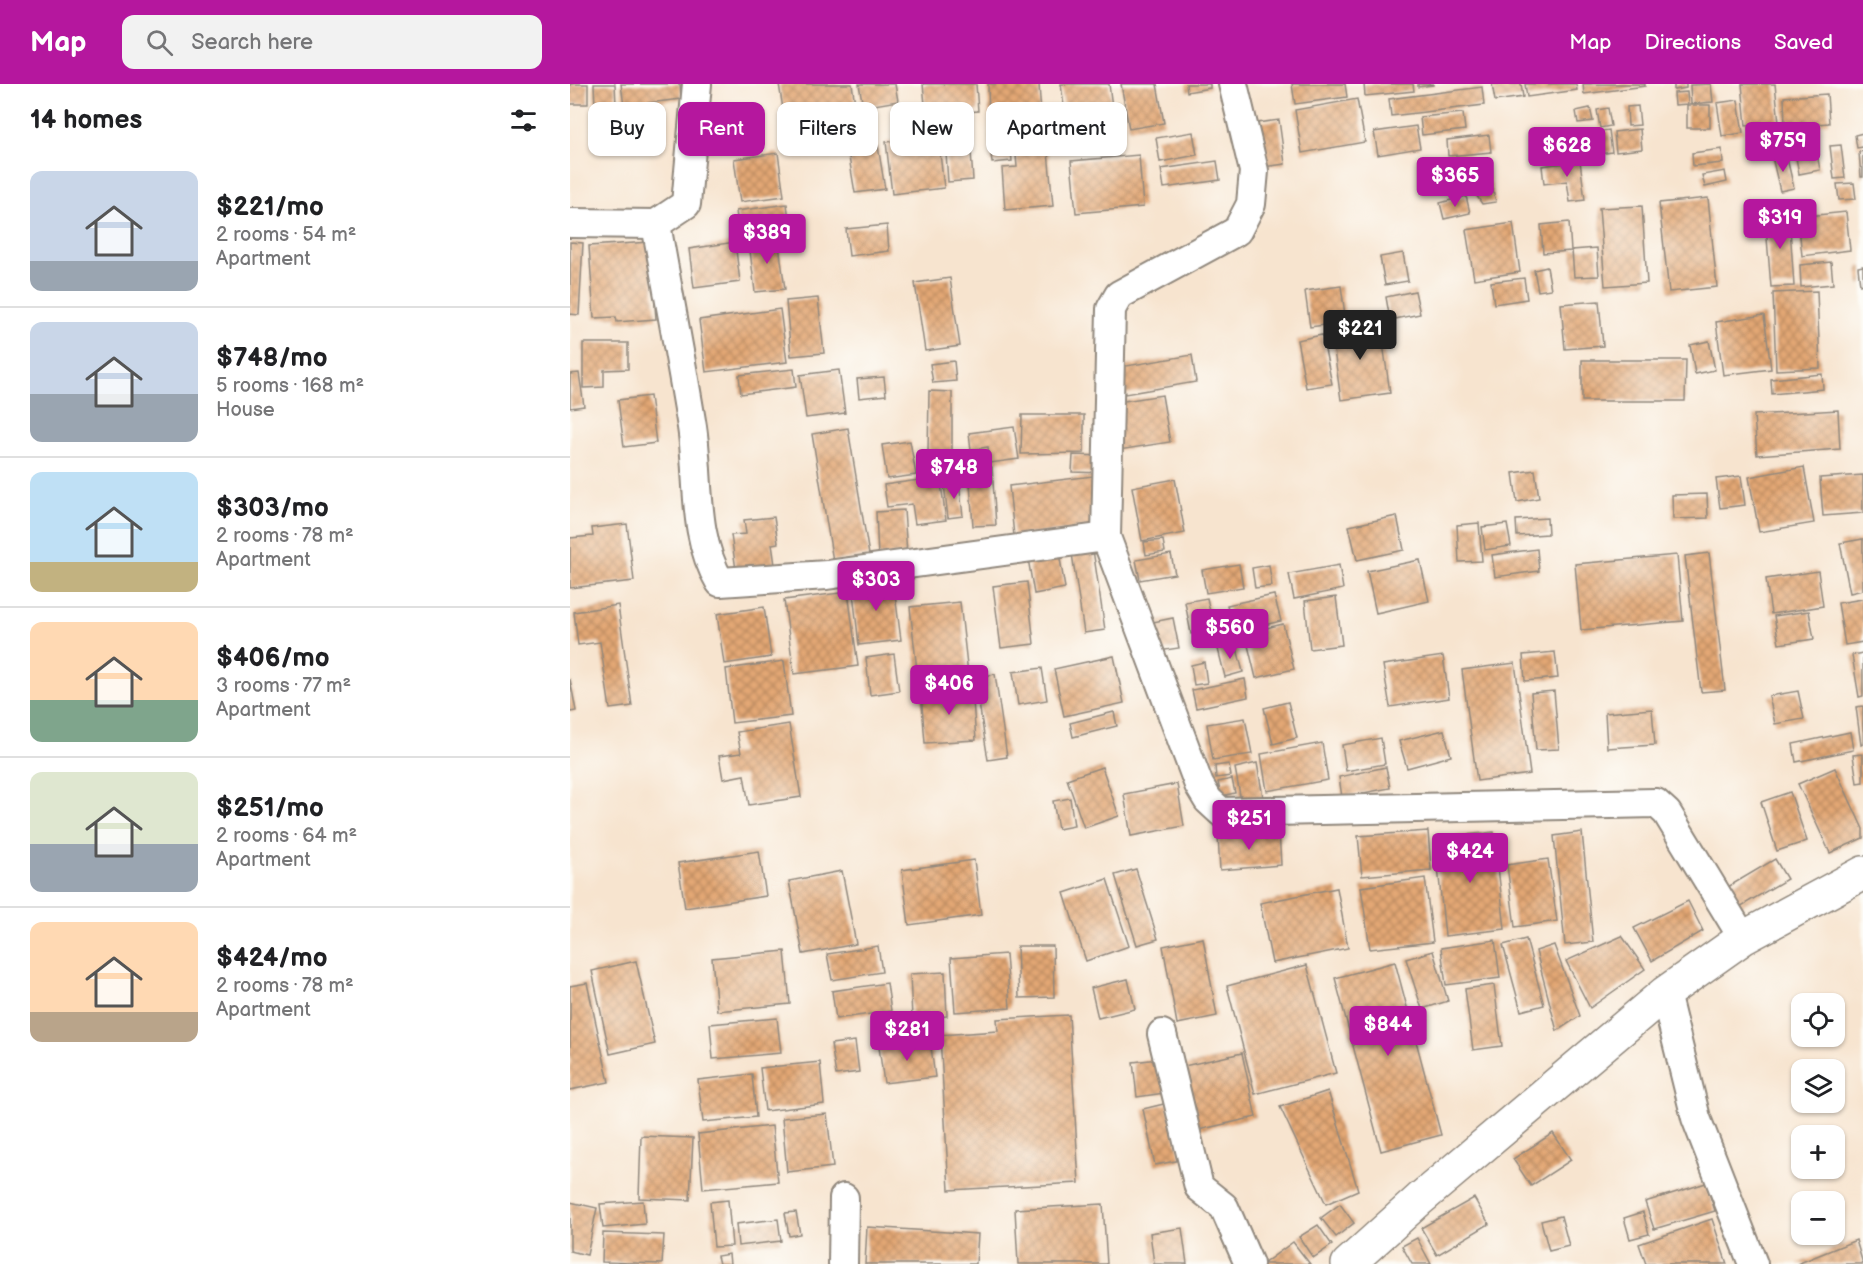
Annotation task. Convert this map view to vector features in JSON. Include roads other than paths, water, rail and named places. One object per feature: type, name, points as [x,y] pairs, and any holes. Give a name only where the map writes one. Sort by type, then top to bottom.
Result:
[{"type":"highway","points":[[1353,1262],[1420,1199],[1665,993],[1743,938],[1863,873]]},
{"type":"street","points":[[570,223],[656,224],[686,204],[697,84]]},
{"type":"street","points":[[1233,84],[1254,171],[1251,204],[1238,231],[1119,295],[1111,309],[1106,537],[1199,785],[1208,801],[1221,812],[1656,803],[1667,813],[1743,938]]},
{"type":"street","points":[[656,224],[692,426],[699,522],[709,564],[720,582],[827,575],[1106,537]]},
{"type":"street","points":[[1665,993],[1696,1118],[1754,1264]]},
{"type":"street","points":[[1162,1034],[1199,1187],[1224,1207],[1249,1264]]},
{"type":"street","points":[[843,1264],[844,1197]]}]
